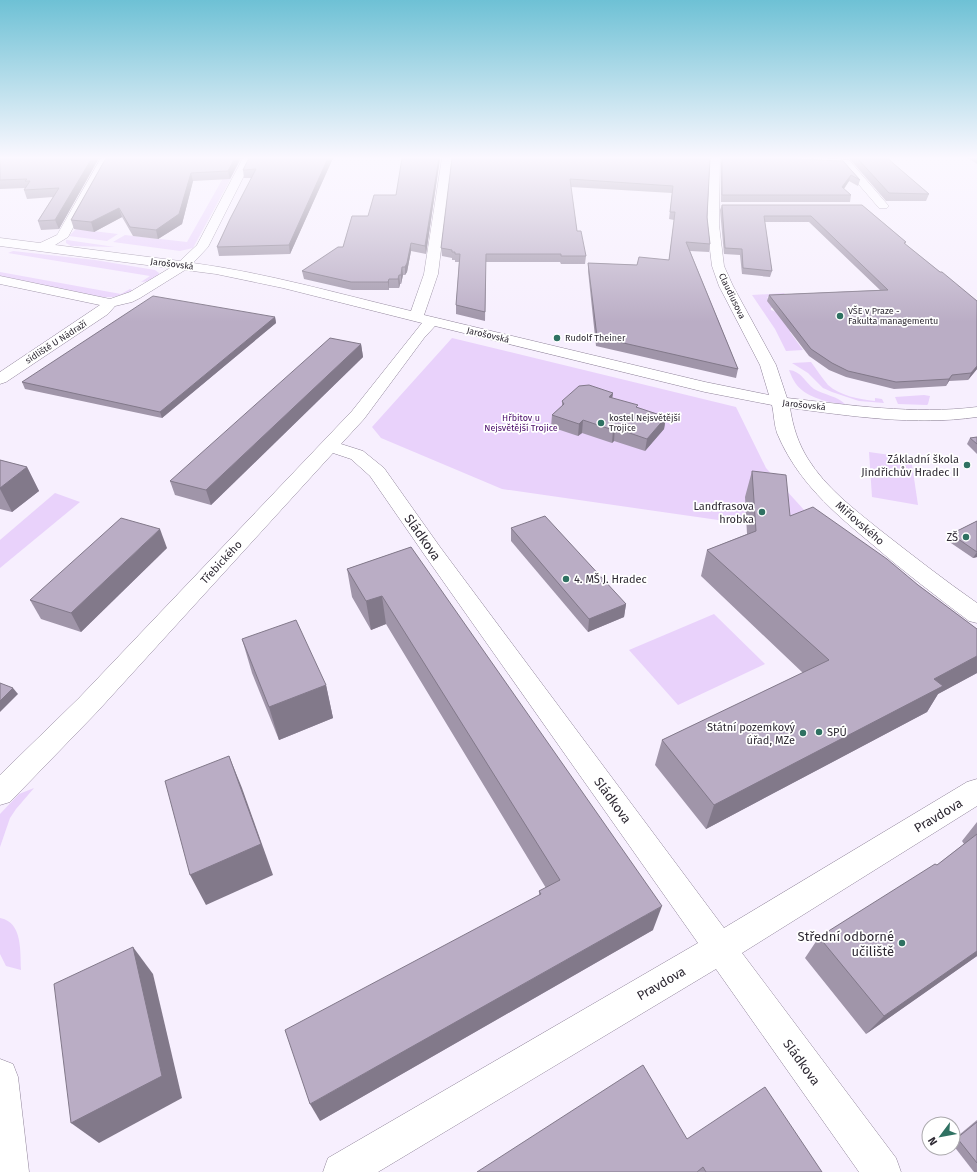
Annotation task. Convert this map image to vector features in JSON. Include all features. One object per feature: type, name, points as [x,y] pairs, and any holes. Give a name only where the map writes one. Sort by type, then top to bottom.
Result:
[{"type":"street","points":[[43,247],[62,237],[76,213]]},
{"type":"street","name":"sídliště U Nádraží","points":[[0,280],[110,303],[127,299],[184,265],[202,247],[220,213]]},
{"type":"street","points":[[424,319],[439,213]]},
{"type":"street","name":"Claudiusova","points":[[718,213],[713,225],[718,266],[726,286],[768,365],[780,402]]},
{"type":"street","name":"Jarošovská","points":[[0,242],[216,270],[283,284],[705,387],[780,402],[854,411],[918,416],[977,412]]},
{"type":"street","name":"sídliště U Nádraží","points":[[0,379],[103,311],[110,303]]},
{"type":"street","name":"Třebického","points":[[0,793],[88,706],[358,415],[419,335],[424,319]]},
{"type":"street","name":"Miřiovského","points":[[780,402],[785,431],[791,444],[800,461],[822,490],[878,540],[977,615]]},
{"type":"street","name":"Sládkova","points":[[329,446],[357,455],[377,472],[433,552],[882,1172]]},
{"type":"street","name":"Pravdova","points":[[342,1172],[720,948],[977,791]]},
{"type":"street","points":[[0,1078],[10,1172]]},
{"type":"green space","points":[[204,213],[212,213],[193,248],[180,251],[113,242],[125,235],[187,242]]},
{"type":"green space","points":[[76,229],[118,234],[107,241],[69,236]]},
{"type":"green space","points":[[66,240],[115,247],[71,246],[66,243]]},
{"type":"green space","points":[[13,251],[95,260],[155,270],[159,273],[158,276],[152,279],[141,282],[150,276],[8,253]]},
{"type":"green space","points":[[0,272],[121,294],[130,289],[133,291],[114,297],[103,297],[0,278]]},
{"type":"green space","points":[[784,293],[786,296],[767,297],[775,307],[771,308],[771,310],[776,312],[793,332],[790,332],[803,350],[786,351],[775,329],[752,295]]},
{"type":"green space","name":"Hřbitov u Nejsvětější Trojice","points":[[452,338],[736,407],[766,468],[824,532],[746,524],[502,489],[381,438],[372,427]]},
{"type":"green space","points":[[811,362],[828,385],[838,392],[875,401],[875,398],[882,399],[884,403],[859,401],[832,392],[823,388],[808,373],[792,363]]},
{"type":"green space","points":[[789,370],[797,372],[814,389],[843,402],[846,405],[819,399],[806,393],[796,384]]},
{"type":"green space","points":[[930,396],[927,405],[898,404],[895,397]]},
{"type":"green space","points":[[869,452],[911,458],[918,505],[872,497]]},
{"type":"green space","points":[[55,493],[80,502],[0,568],[0,540]]},
{"type":"green space","points":[[714,614],[765,664],[678,705],[629,650]]},
{"type":"green space","points":[[34,788],[10,818],[0,847],[0,814],[19,794]]},
{"type":"green space","points":[[0,918],[13,925],[16,931],[19,939],[21,970],[6,966],[0,954]]},
{"type":"building","points":[[43,213],[59,213],[55,220],[38,221]]},
{"type":"building","points":[[75,213],[110,213],[91,222],[71,220]]},
{"type":"building","points":[[122,213],[179,213],[156,230],[130,227]]},
{"type":"building","points":[[233,213],[303,213],[289,245],[217,247]]},
{"type":"building","points":[[369,213],[430,213],[425,246],[411,243],[407,263],[405,267],[402,267],[401,275],[399,275],[398,279],[389,279],[388,282],[351,282],[302,271],[338,247],[343,247],[352,216],[368,216]]},
{"type":"building","points":[[445,213],[575,213],[577,231],[581,231],[586,256],[561,256],[561,254],[486,254],[485,312],[456,305],[460,254],[455,254],[452,250],[441,248]]},
{"type":"building","points":[[675,213],[707,213],[710,244],[686,242],[738,369],[597,337],[588,263],[637,265],[639,257],[669,260]]},
{"type":"building","points":[[723,213],[871,213],[906,242],[904,243],[977,301],[977,366],[971,373],[952,375],[949,379],[896,382],[848,371],[832,363],[811,349],[769,295],[888,290],[811,216],[764,216],[772,271],[743,268],[742,249],[725,248]]},
{"type":"building","points":[[153,296],[275,317],[160,412],[22,382]]},
{"type":"building","points":[[330,338],[361,344],[206,490],[170,481]]},
{"type":"building","points":[[589,385],[613,393],[609,397],[638,405],[636,407],[666,417],[647,439],[615,428],[613,430],[583,420],[579,424],[552,415],[564,404],[562,401],[579,386]]},
{"type":"building","points":[[977,437],[977,444],[970,438]]},
{"type":"building","points":[[0,460],[27,467],[0,488]]},
{"type":"building","points":[[752,471],[786,475],[790,516],[813,507],[887,559],[918,585],[977,629],[977,656],[934,679],[943,686],[714,805],[662,740],[829,660],[707,550],[756,531]]},
{"type":"building","name":"4. MŠ J. Hradec","points":[[545,516],[626,604],[589,619],[511,528]]},
{"type":"building","points":[[121,518],[160,529],[71,613],[30,600]]},
{"type":"building","points":[[977,521],[977,552],[951,534]]},
{"type":"building","points":[[411,547],[662,906],[310,1104],[285,1030],[541,894],[539,891],[560,880],[382,596],[366,601],[347,569]]},
{"type":"building","points":[[296,620],[326,685],[269,707],[242,639]]},
{"type":"building","points":[[0,683],[13,688],[0,701]]},
{"type":"building","points":[[229,756],[261,844],[190,875],[165,781]]},
{"type":"building","name":"Střední odborné učiliště","points":[[977,834],[977,951],[884,1016],[819,937],[935,864],[937,865]]},
{"type":"building","points":[[133,947],[162,1076],[71,1123],[54,984]]},
{"type":"building","points":[[643,1065],[687,1139],[765,1087],[822,1172],[706,1172],[703,1167],[697,1172],[477,1172]]},
{"type":"building","points":[[977,1122],[977,1163],[961,1143],[961,1135]]},
{"type":"place","name":"VŠE v Praze - Fakulta managementu","points":[[840,316]]},
{"type":"place","name":"Rudolf Theiner","points":[[557,338]]},
{"type":"place","name":"kostel Nejsvětější Trojice","points":[[601,423]]},
{"type":"place","name":"Základní škola Jindřichův Hradec II","points":[[967,465]]},
{"type":"place","name":"Landfrasova hrobka","points":[[762,512]]},
{"type":"place","name":"ZŠ","points":[[966,537]]},
{"type":"place","name":"4. MŠ J. Hradec","points":[[566,579]]},
{"type":"place","name":"SPÚ","points":[[819,732]]},
{"type":"place","name":"Státní pozemkový úřad, MZe","points":[[803,733]]},
{"type":"place","name":"Střední odborné učiliště","points":[[902,943]]}]
